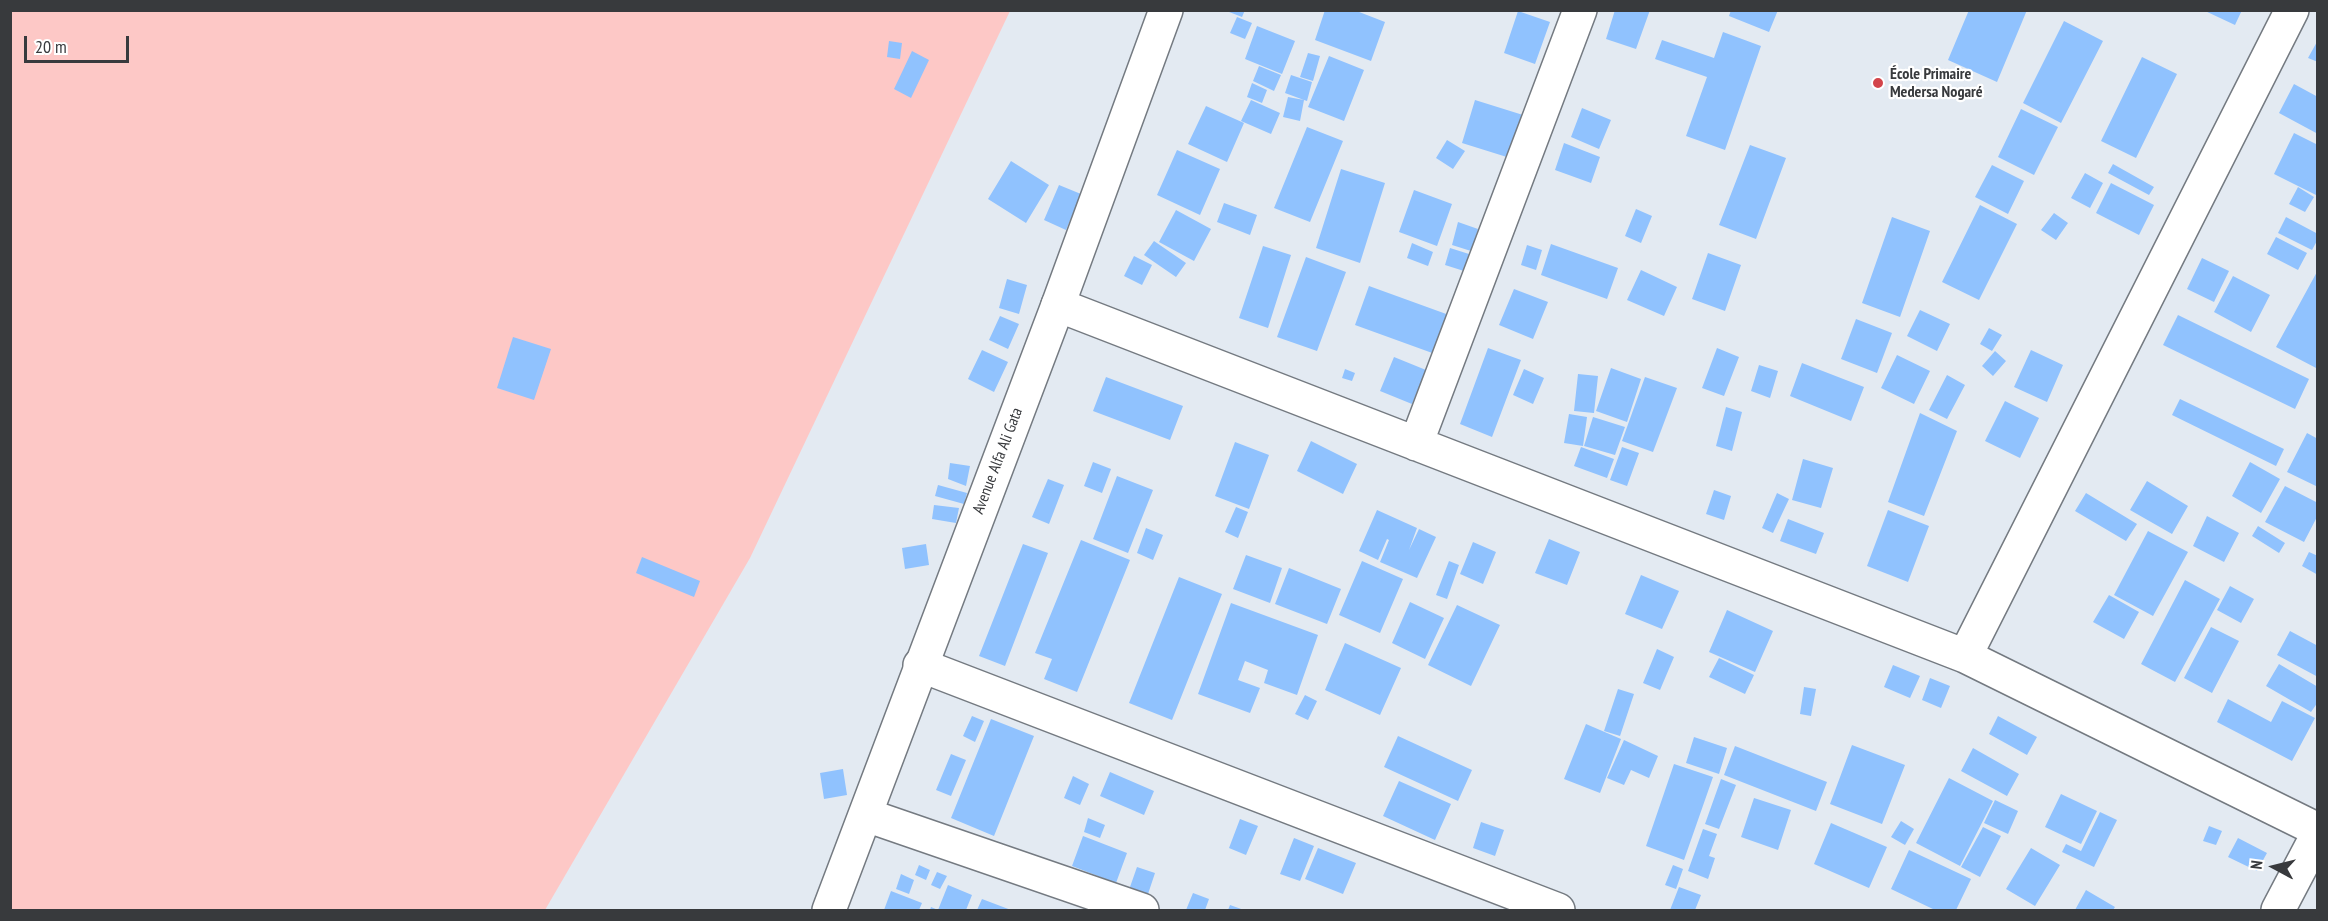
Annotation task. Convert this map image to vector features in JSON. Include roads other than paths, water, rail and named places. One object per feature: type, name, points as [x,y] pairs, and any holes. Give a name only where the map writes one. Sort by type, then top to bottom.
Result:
[{"type":"street","name":"Avenue Alfa Ali Gata","points":[[829,910],[1058,305],[1166,10]]},
{"type":"street","points":[[1416,444],[1580,10]]},
{"type":"street","points":[[1965,656],[2292,10]]},
{"type":"street","points":[[1058,305],[1965,656],[2318,832],[2278,910]]},
{"type":"street","points":[[920,665],[1499,900],[1558,910]]},
{"type":"street","points":[[866,815],[1142,910]]},
{"type":"place","name":"École Primaire Medersa Nogaré","points":[[1878,83]]}]
